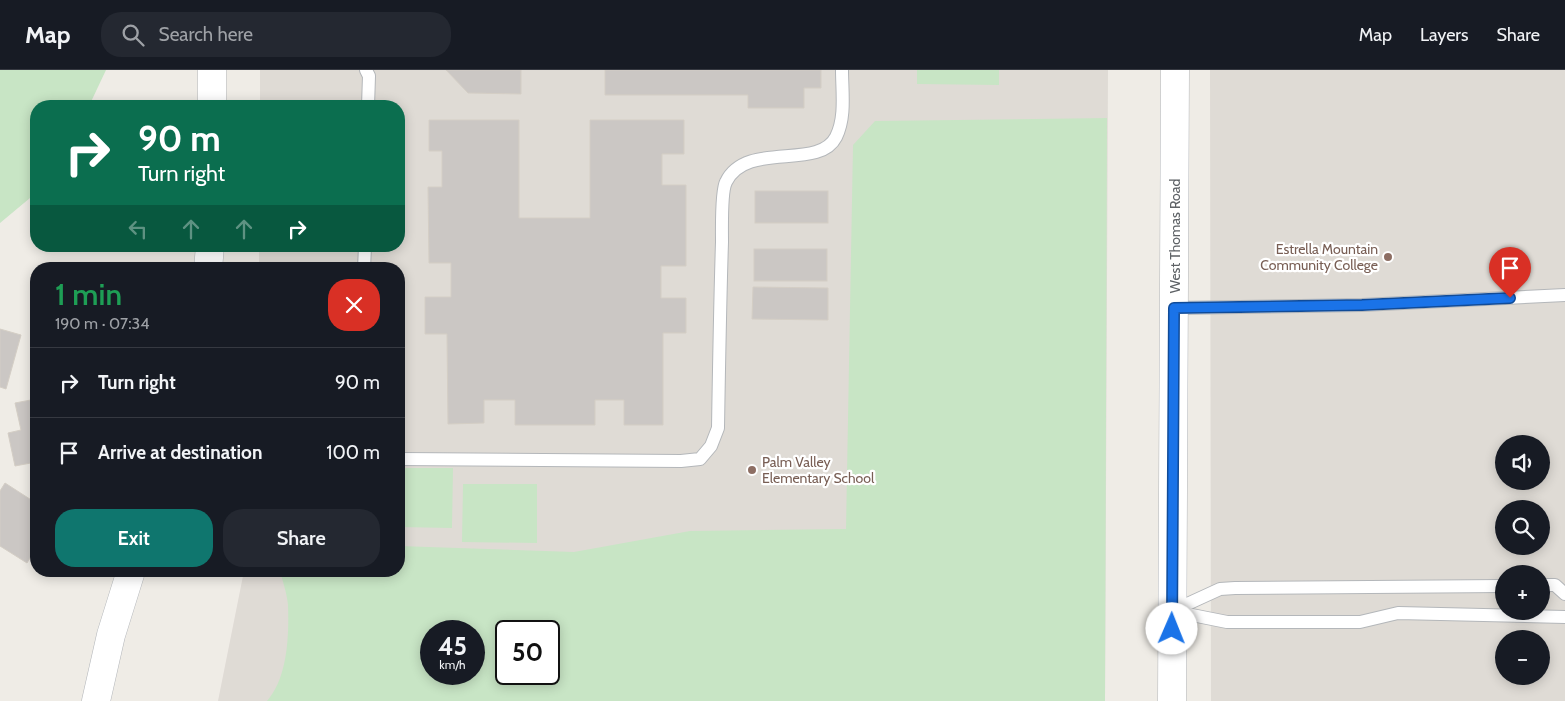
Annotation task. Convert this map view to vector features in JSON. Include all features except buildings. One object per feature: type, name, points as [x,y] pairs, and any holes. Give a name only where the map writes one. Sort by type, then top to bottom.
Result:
[{"type":"main road","points":[[212,70],[212,100]]},
{"type":"main road","name":"West Thomas Road","points":[[1172,701],[1176,70]]},
{"type":"main road","points":[[96,701],[111,635],[129,577]]},
{"type":"lane","points":[[366,70],[369,76],[368,100]]},
{"type":"lane","points":[[405,459],[681,461],[700,458],[711,446],[718,428],[722,224],[725,182],[741,163],[782,155],[820,152],[835,139],[842,116],[842,70]]},
{"type":"lane","points":[[1174,308],[1362,305],[1565,295]]},
{"type":"lane","points":[[1550,585],[1555,585],[1565,594]]},
{"type":"lane","points":[[1172,611],[1220,589],[1495,586]]},
{"type":"lane","points":[[1172,611],[1227,622],[1360,622],[1398,614],[1565,617]]},
{"type":"shaded area","name":"Palm Valley Elementary School","points":[[260,70],[1108,70],[1105,701],[218,701],[243,577],[405,577],[405,262],[259,262],[259,252],[405,252],[405,100],[260,100]]},
{"type":"shaded area","name":"Estrella Mountain Community College","points":[[1210,70],[1565,70],[1565,701],[1211,701]]},
{"type":"green space","points":[[0,70],[106,70],[92,100],[30,100],[30,198],[0,223]]},
{"type":"green space","points":[[917,70],[999,70],[999,85],[917,84]]},
{"type":"green space","points":[[1107,118],[1105,701],[267,701],[279,680],[286,655],[288,605],[282,577],[405,577],[405,546],[574,552],[690,531],[846,529],[853,145],[875,121]]},
{"type":"green space","points":[[405,468],[453,468],[452,528],[405,527]]},
{"type":"green space","points":[[463,484],[537,484],[537,543],[462,542]]},
{"type":"place","name":"Estrella Mountain Community College","points":[[1388,257]]},
{"type":"place","name":"Palm Valley Elementary School","points":[[752,470]]},
{"type":"route","points":[[1172,629],[1174,308],[1362,305],[1510,298]]}]
